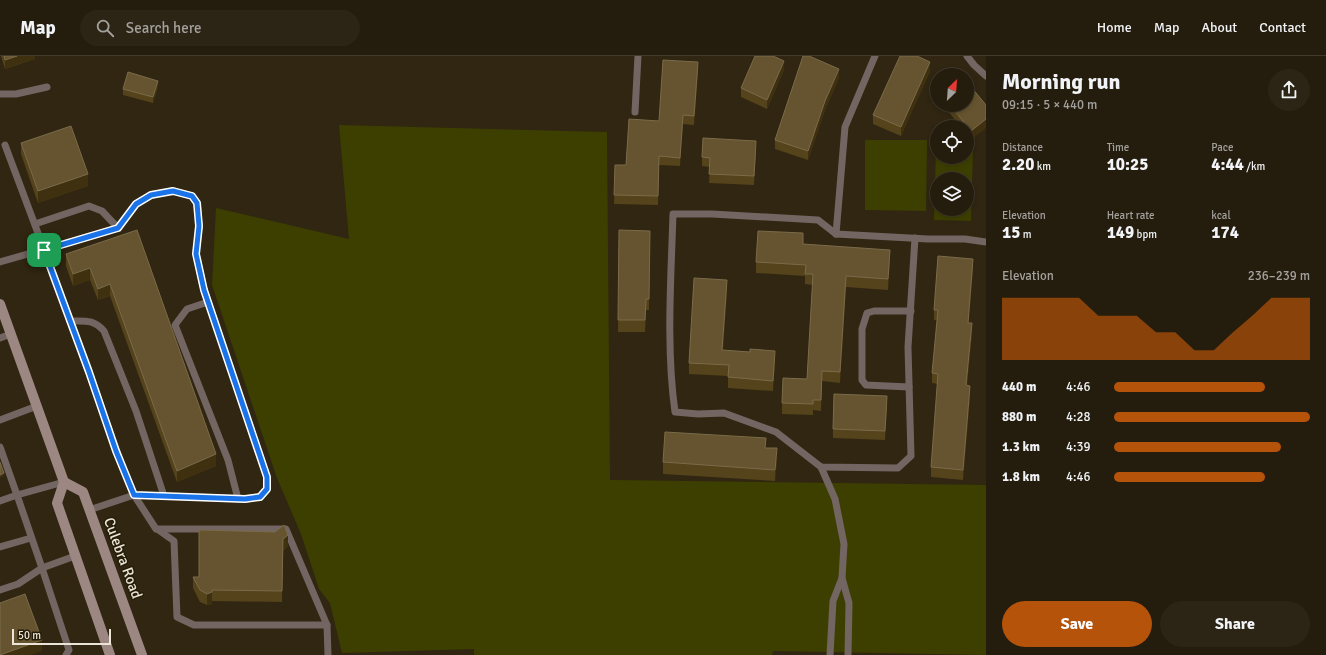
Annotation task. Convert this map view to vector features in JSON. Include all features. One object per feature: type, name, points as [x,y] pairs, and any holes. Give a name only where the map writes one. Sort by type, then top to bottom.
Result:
[{"type":"main road","points":[[0,304],[64,482],[57,503],[110,655]]},
{"type":"main road","name":"Culebra Road","points":[[64,482],[83,492],[142,655]]},
{"type":"lane","points":[[635,112],[638,56]]},
{"type":"lane","points":[[836,234],[845,127],[875,56]]},
{"type":"lane","points":[[967,56],[974,65],[985,73]]},
{"type":"lane","points":[[0,94],[16,94],[46,87]]},
{"type":"lane","points":[[5,144],[116,451],[134,495],[156,529],[174,541],[177,617],[194,625],[327,625]]},
{"type":"lane","points":[[0,262],[118,228],[136,204],[151,195],[173,191],[192,196],[197,203],[199,226],[196,254],[204,290],[267,477],[267,489],[260,497],[238,499],[134,495],[89,510]]},
{"type":"lane","points":[[35,224],[89,206],[102,211],[118,228]]},
{"type":"lane","points":[[830,655],[833,601],[842,578],[844,544],[835,499],[821,468],[776,432],[724,413],[698,414],[675,412],[672,392],[670,316],[673,214],[712,214],[818,220],[836,234],[965,239],[986,242]]},
{"type":"lane","points":[[821,468],[898,468],[911,456],[908,347],[915,238]]},
{"type":"lane","points":[[208,302],[187,309],[175,324],[228,460],[238,499]]},
{"type":"lane","points":[[909,387],[866,385],[862,380],[862,329],[868,313],[874,311],[910,311]]},
{"type":"lane","points":[[70,321],[89,321],[98,325],[104,331],[136,411],[164,496]]},
{"type":"lane","points":[[0,338],[11,334]]},
{"type":"lane","points":[[0,420],[37,406]]},
{"type":"lane","points":[[0,447],[70,650],[66,655]]},
{"type":"lane","points":[[0,501],[64,482]]},
{"type":"lane","points":[[156,529],[286,529],[327,625],[328,655]]},
{"type":"lane","points":[[0,547],[31,538]]},
{"type":"lane","points":[[0,590],[18,584],[42,568],[75,556]]},
{"type":"lane","points":[[842,578],[849,603],[848,655]]},
{"type":"shaded area","points":[[339,125],[607,132],[610,480],[986,485],[986,655],[773,651],[772,655],[474,655],[474,649],[342,653],[330,603],[319,589],[301,534],[277,478],[212,285],[216,208],[349,239]]},
{"type":"shaded area","points":[[865,140],[927,140],[926,211],[865,210]]},
{"type":"shaded area","points":[[936,164],[973,164],[972,172],[935,172]]},
{"type":"shaded area","points":[[934,216],[971,216],[971,221],[934,220]]},
{"type":"building","points":[[4,56],[17,56],[5,60]]},
{"type":"building","points":[[755,56],[773,56],[784,61],[767,100],[741,88]]},
{"type":"building","points":[[803,56],[809,56],[839,69],[825,101],[808,151],[775,140]]},
{"type":"building","points":[[900,56],[917,56],[930,62],[901,127],[873,115]]},
{"type":"building","points":[[663,60],[698,62],[694,116],[683,115],[680,158],[659,156],[658,196],[614,195],[615,165],[626,165],[629,119],[659,121]]},
{"type":"building","points":[[128,72],[158,81],[153,97],[123,89]]},
{"type":"building","points":[[974,90],[986,105],[986,119],[974,129],[974,120],[962,120],[956,112],[974,112]]},
{"type":"building","points":[[71,126],[88,174],[38,191],[21,143]]},
{"type":"building","points":[[703,138],[756,141],[754,176],[709,174],[710,158],[702,157]]},
{"type":"building","points":[[137,230],[216,454],[177,471],[110,284],[98,289],[90,268],[73,274],[66,254]]},
{"type":"building","points":[[619,230],[650,231],[649,299],[646,299],[645,320],[618,320]]},
{"type":"building","points":[[758,231],[803,233],[803,244],[890,250],[888,279],[846,276],[840,372],[822,371],[821,400],[813,400],[813,404],[782,403],[783,378],[807,379],[813,274],[805,274],[806,265],[756,262]]},
{"type":"building","points":[[938,256],[973,259],[968,323],[972,323],[966,385],[970,386],[963,470],[931,467],[938,374],[932,373],[938,310],[934,310]]},
{"type":"building","points":[[694,278],[727,280],[722,350],[750,352],[750,349],[775,351],[773,381],[728,377],[729,365],[689,363]]},
{"type":"building","points":[[834,394],[887,396],[885,431],[833,429]]},
{"type":"building","points":[[665,432],[766,438],[765,448],[777,448],[775,470],[663,462]]},
{"type":"building","points":[[0,462],[4,473],[0,475]]},
{"type":"building","points":[[284,525],[288,535],[283,539],[282,591],[212,590],[212,592],[207,594],[200,590],[193,577],[199,577],[199,530],[275,532]]},
{"type":"building","points":[[25,594],[42,640],[0,655],[0,603]]},
{"type":"route","points":[[173,191],[192,196],[197,203],[199,226],[196,254],[204,290],[267,477],[267,489],[260,497],[245,499],[175,496],[147,497],[134,495],[116,451],[89,372],[44,250],[118,228],[136,204],[151,195],[173,191]]}]
